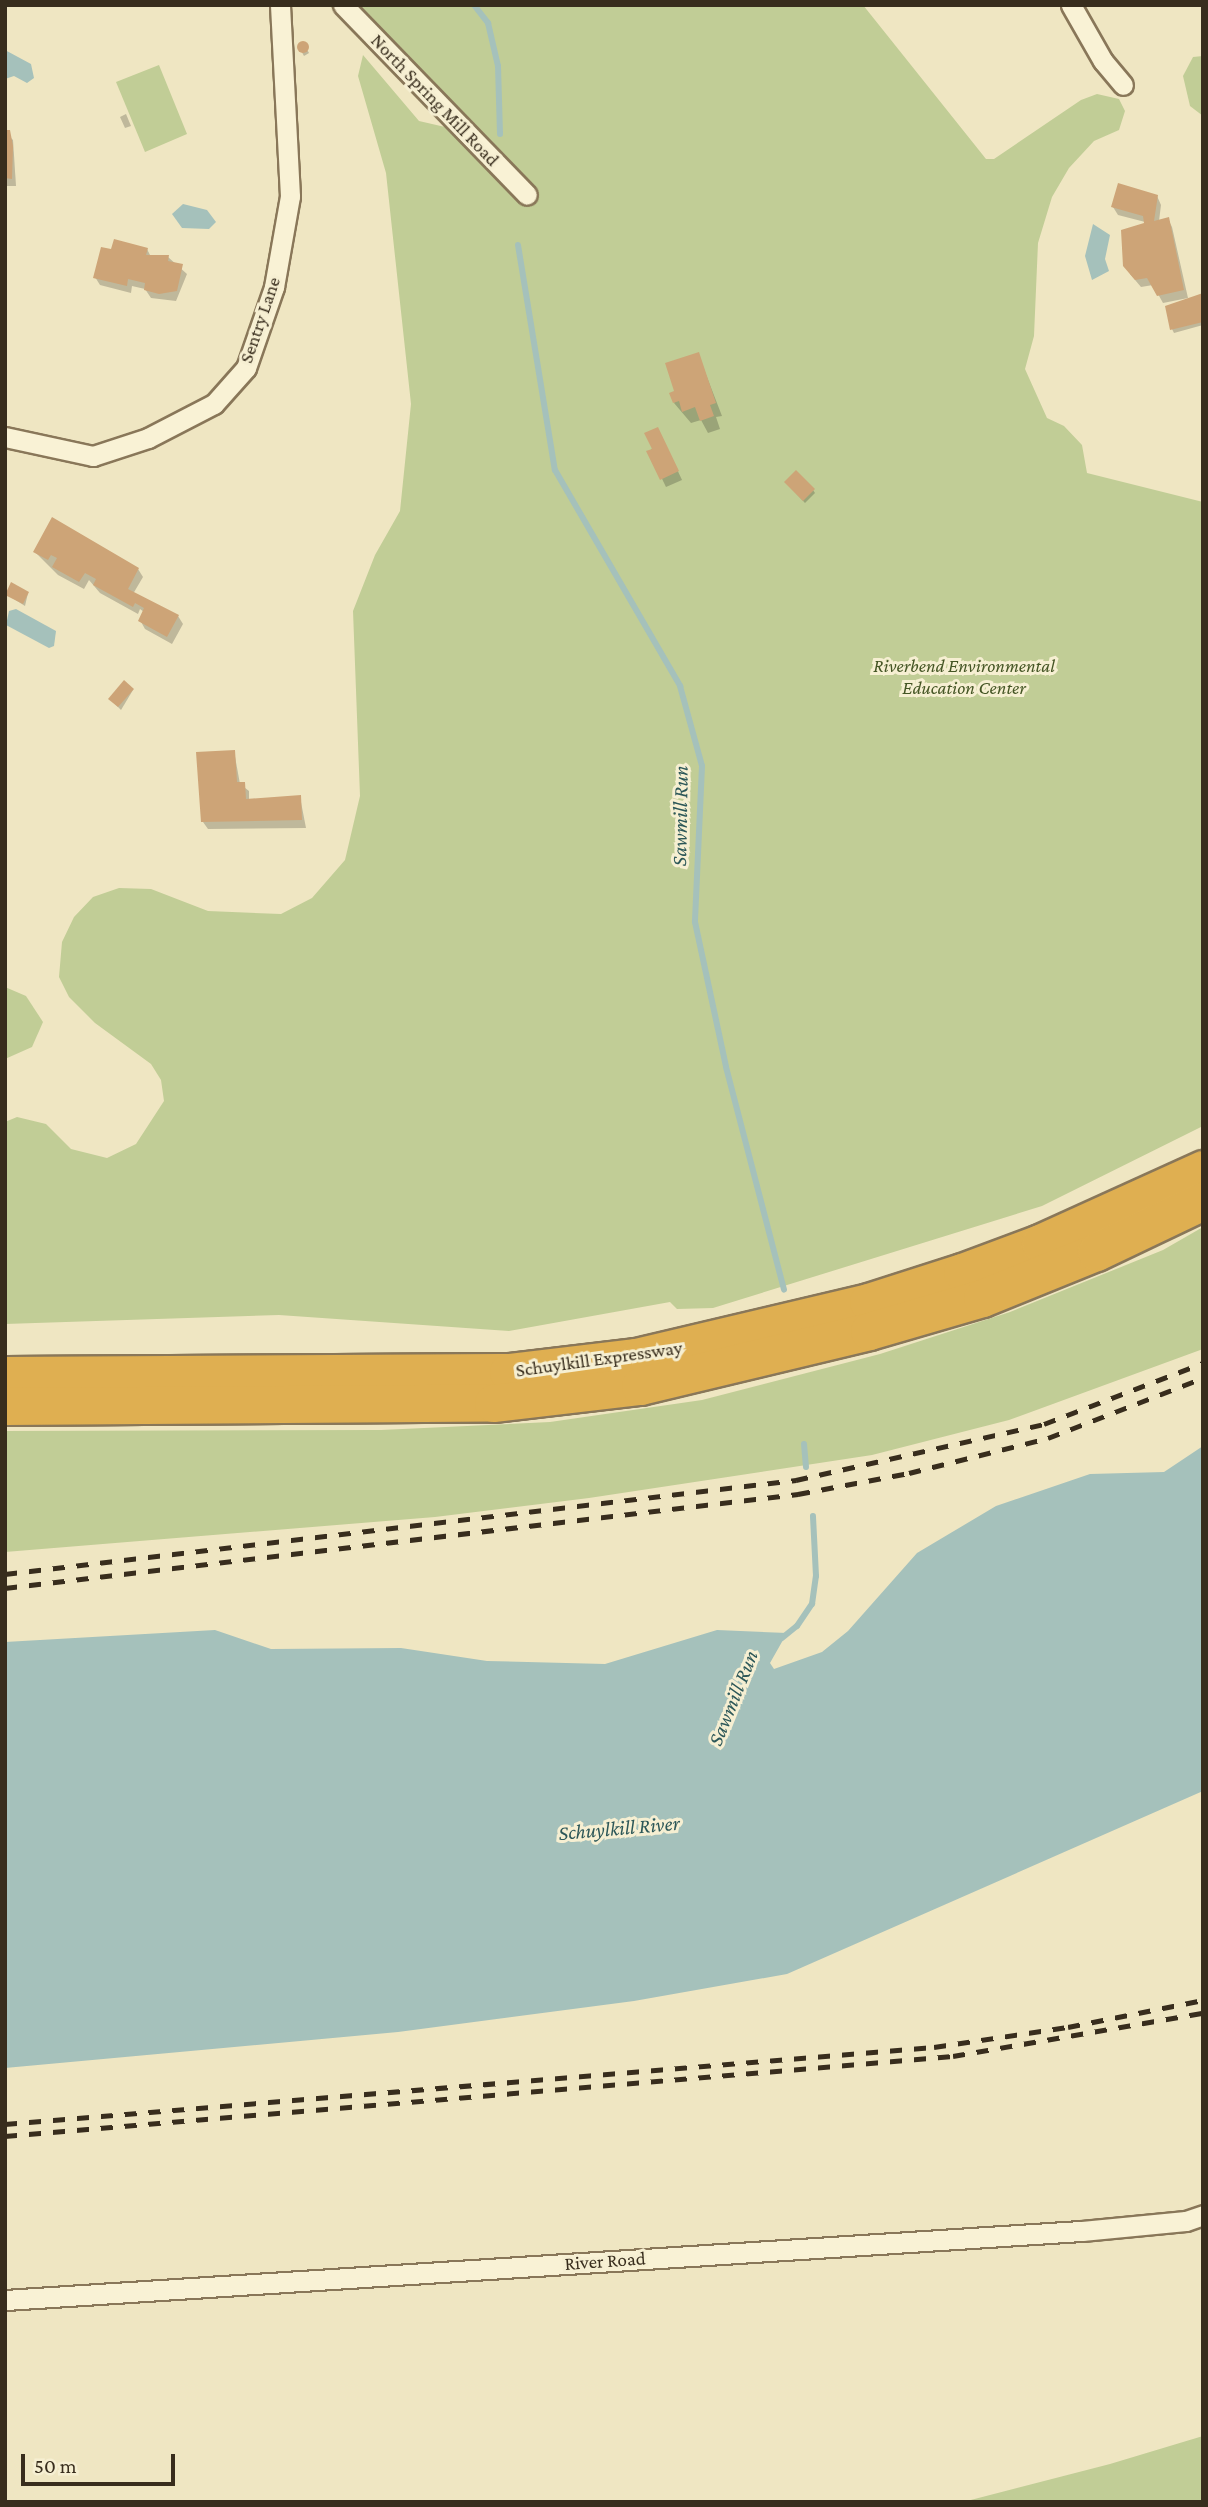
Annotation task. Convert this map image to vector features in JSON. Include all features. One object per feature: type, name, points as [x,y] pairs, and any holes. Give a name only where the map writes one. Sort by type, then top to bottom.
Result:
[{"type":"highway","name":"Schuylkill Expressway","points":[[5,1375],[508,1372],[636,1357],[868,1301],[962,1272],[1052,1238],[1203,1169]]},
{"type":"highway","name":"Schuylkill Expressway","points":[[5,1406],[493,1403],[640,1386],[869,1331],[982,1298],[1096,1252],[1203,1201]]},
{"type":"street","name":"Sentry Lane","points":[[5,437],[93,456],[148,438],[214,404],[246,368],[274,287],[290,196],[280,5]]},
{"type":"street","name":"North Spring Mill Road","points":[[342,5],[527,195]]},
{"type":"street","points":[[1071,5],[1103,61],[1123,85]]},
{"type":"street","name":"River Road","points":[[5,2300],[1082,2231],[1203,2215]]},
{"type":"green space","name":"Riverbend Environmental Education Center","points":[[329,5],[863,5],[986,159],[994,159],[1081,100],[1097,94],[1119,99],[1125,111],[1119,130],[1094,141],[1069,168],[1052,197],[1038,243],[1034,336],[1025,369],[1047,418],[1064,426],[1082,445],[1087,473],[1203,502],[1203,1126],[1042,1206],[713,1308],[677,1309],[670,1302],[509,1331],[279,1315],[5,1324],[5,1122],[17,1117],[46,1124],[71,1149],[107,1158],[136,1144],[164,1101],[161,1080],[151,1064],[95,1023],[69,997],[59,977],[62,942],[74,917],[93,897],[119,888],[151,889],[208,911],[281,914],[312,898],[345,860],[360,796],[353,611],[375,555],[400,511],[411,404],[386,173],[358,76],[363,55],[419,121],[445,127]]},
{"type":"green space","points":[[1203,56],[1203,116],[1190,106],[1183,76],[1193,57]]},
{"type":"green space","points":[[159,65],[187,134],[145,152],[116,82]]},
{"type":"green space","points":[[5,987],[26,996],[43,1022],[32,1047],[5,1059]]},
{"type":"green space","points":[[1203,1227],[1203,1349],[1009,1420],[872,1455],[589,1498],[435,1517],[5,1552],[5,1431],[381,1430],[550,1422],[702,1400],[880,1354],[1010,1312],[1163,1250]]},
{"type":"green space","points":[[1203,2436],[1203,2502],[963,2502],[1110,2464]]},
{"type":"water","points":[[5,50],[31,64],[34,78],[27,83],[14,76],[5,79]]},
{"type":"water","points":[[183,204],[207,210],[216,222],[209,229],[182,228],[172,214]]},
{"type":"water","points":[[1093,224],[1110,235],[1105,259],[1109,271],[1092,280],[1085,256]]},
{"type":"water","points":[[16,609],[56,631],[54,646],[49,648],[6,625],[9,611]]},
{"type":"water","name":"Schuylkill River","points":[[1203,1446],[1203,1791],[787,1974],[634,2001],[398,2032],[5,2068],[5,1642],[215,1630],[271,1649],[401,1648],[487,1661],[605,1664],[717,1630],[787,1633],[770,1663],[774,1669],[822,1652],[848,1631],[917,1553],[996,1506],[1090,1474],[1164,1472]]},
{"type":"building","points":[[303,41],[309,47],[303,53],[297,47]]},
{"type":"building","points":[[5,130],[10,130],[13,146],[12,179],[5,178]]},
{"type":"building","points":[[1118,183],[1158,195],[1154,221],[1169,217],[1184,290],[1157,296],[1147,278],[1135,280],[1123,266],[1121,230],[1144,223],[1143,216],[1111,207]]},
{"type":"building","points":[[114,239],[148,248],[146,255],[169,255],[168,261],[183,264],[177,291],[159,294],[144,290],[145,283],[128,279],[127,286],[93,278],[101,247],[111,249]]},
{"type":"building","points":[[1203,293],[1203,322],[1170,330],[1165,306]]},
{"type":"building","points":[[699,352],[716,403],[710,405],[714,416],[700,421],[695,407],[682,412],[679,401],[673,403],[669,393],[674,391],[665,363]]},
{"type":"building","points":[[658,427],[679,471],[660,480],[646,451],[652,449],[644,433]]},
{"type":"building","points":[[796,470],[815,489],[803,501],[784,482]]},
{"type":"building","points":[[52,517],[139,568],[128,589],[179,615],[167,637],[138,621],[144,608],[135,603],[133,607],[93,585],[96,579],[85,573],[79,582],[52,567],[57,558],[51,555],[48,560],[33,552]]},
{"type":"building","points":[[11,582],[29,592],[23,604],[5,595]]},
{"type":"building","points":[[124,680],[134,689],[118,707],[108,699]]},
{"type":"building","points":[[235,750],[237,782],[245,782],[246,799],[301,795],[302,820],[201,822],[196,752]]},
{"type":"waterway","name":"Sawmill Run","points":[[474,5],[488,23],[498,66],[500,134]]},
{"type":"waterway","name":"Sawmill Run","points":[[518,245],[555,470],[680,686],[702,766],[695,922],[726,1067],[784,1290]]},
{"type":"waterway","name":"Sawmill Run","points":[[804,1444],[806,1467]]},
{"type":"waterway","name":"Sawmill Run","points":[[782,1638],[797,1626],[812,1604],[816,1576],[813,1516]]},
{"type":"railway","points":[[5,1574],[796,1480],[1044,1424],[1203,1363]]},
{"type":"railway","points":[[5,1588],[798,1494],[909,1473],[1048,1438],[1203,1378]]},
{"type":"railway","points":[[5,2124],[934,2047],[1068,2027],[1203,2000]]},
{"type":"railway","points":[[5,2136],[953,2056],[1203,2013]]}]
